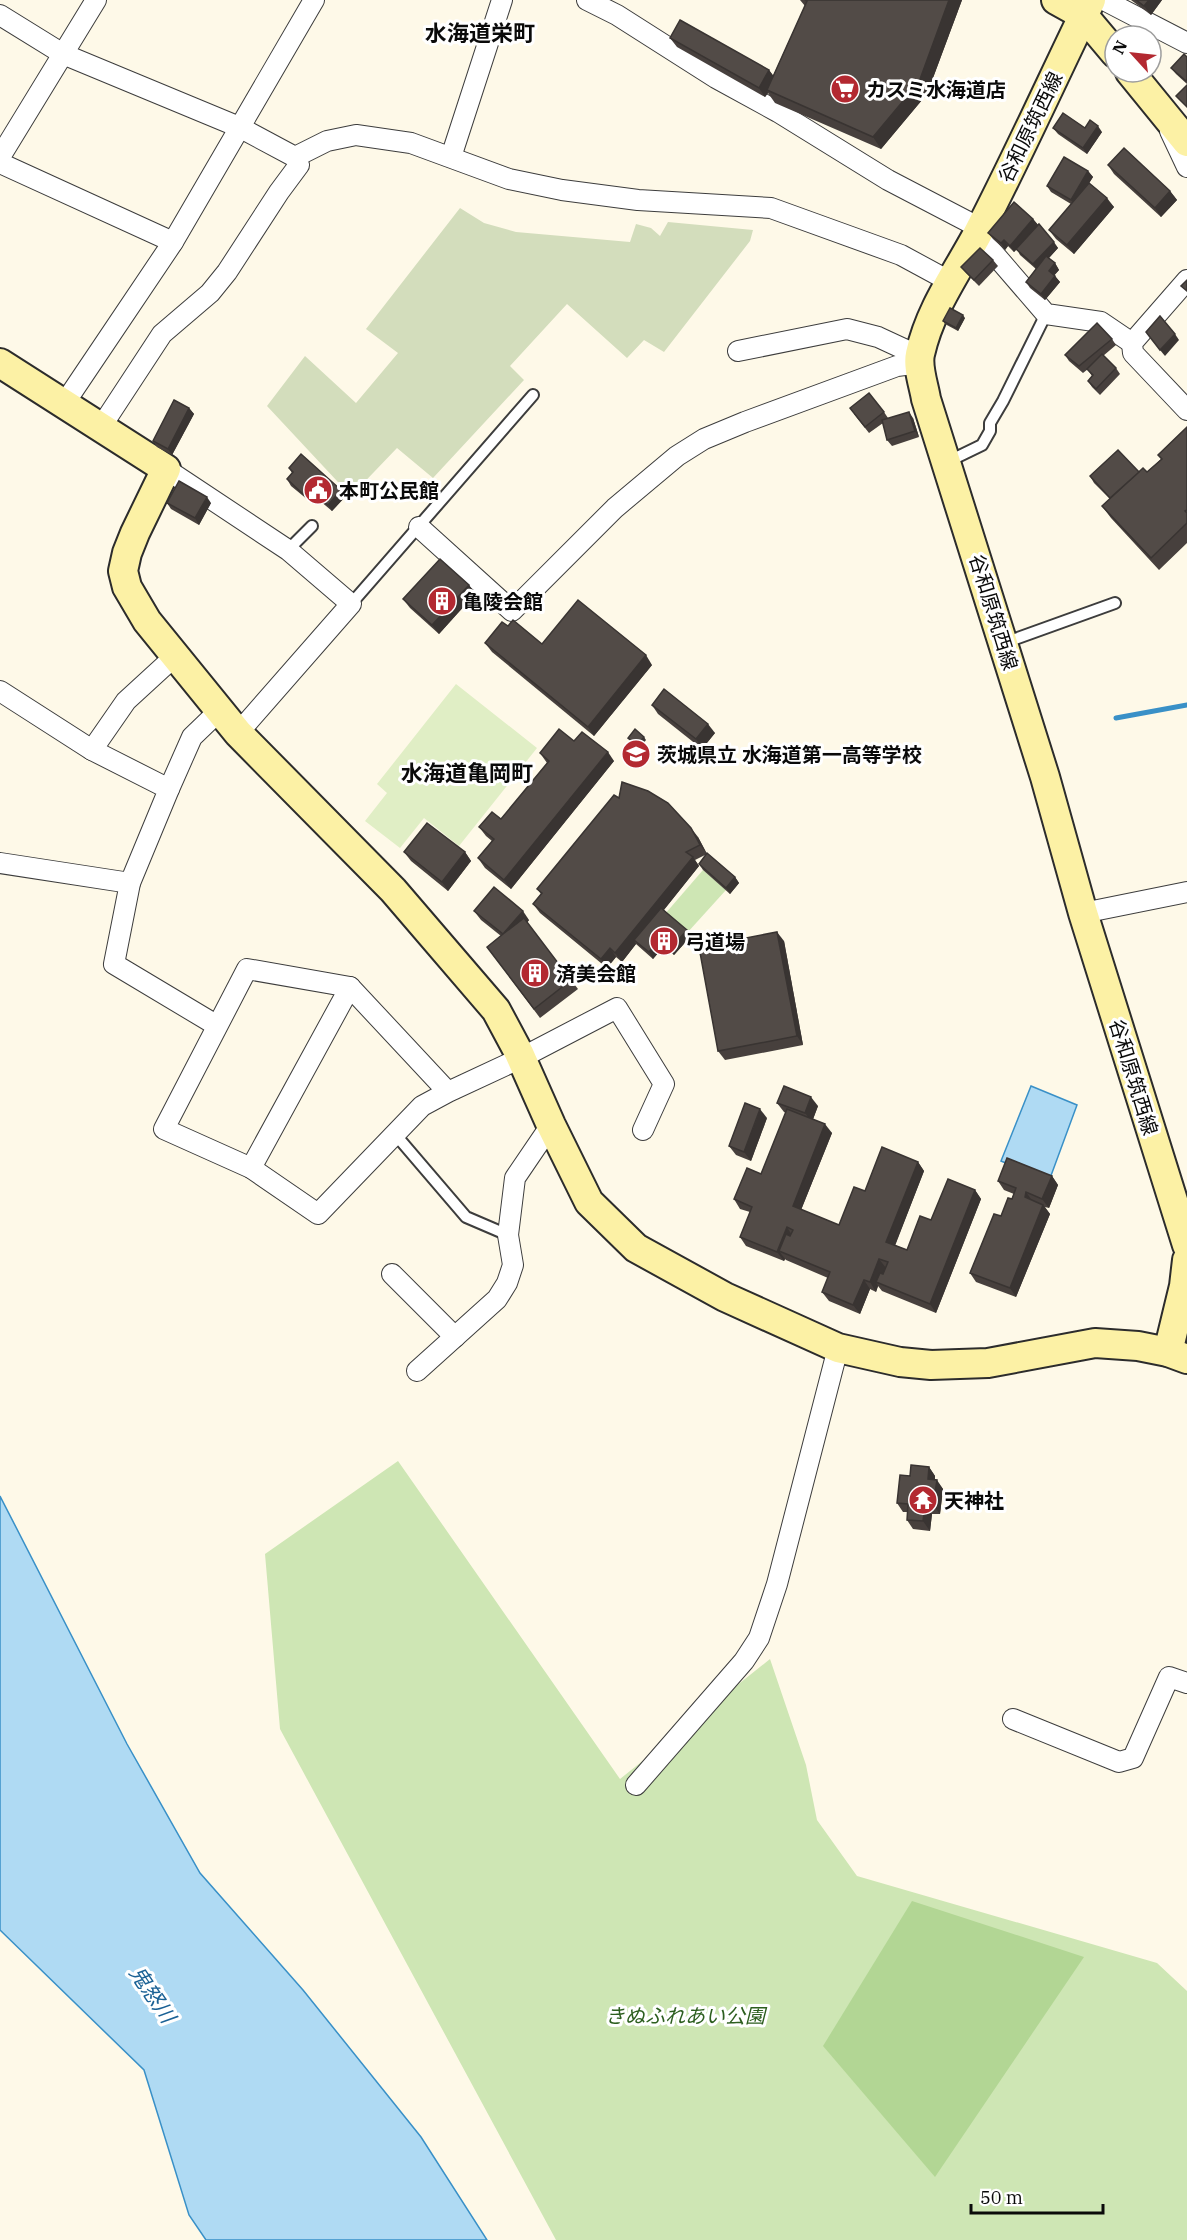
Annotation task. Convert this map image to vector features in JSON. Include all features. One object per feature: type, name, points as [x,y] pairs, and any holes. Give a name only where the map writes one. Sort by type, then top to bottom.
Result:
[{"type":"street","points":[[0,158],[96,0]]},
{"type":"street","points":[[64,404],[173,242],[314,0]]},
{"type":"street","points":[[451,157],[502,0]]},
{"type":"street","points":[[587,0],[620,7],[716,78],[979,231],[1046,314],[1101,322],[1132,343]]},
{"type":"street","points":[[1056,0],[1092,5],[1187,43]]},
{"type":"street","points":[[1092,5],[1103,28]]},
{"type":"street","name":"谷和原筑西線","points":[[1092,5],[979,231],[949,281],[928,327],[919,360],[926,399],[1004,643],[1083,913],[1187,1245]]},
{"type":"street","points":[[0,15],[63,54],[239,127],[300,166]]},
{"type":"street","points":[[1140,84],[1187,142]]},
{"type":"street","points":[[1158,105],[1187,128]]},
{"type":"street","points":[[1158,105],[1187,166]]},
{"type":"street","points":[[101,427],[162,334],[210,293],[227,272],[279,192],[300,166],[327,141],[356,135],[411,142],[509,179],[562,190],[638,200],[771,208],[901,255],[949,281]]},
{"type":"street","points":[[0,162],[173,242]]},
{"type":"street","points":[[1187,280],[1132,343],[1133,353],[1187,410]]},
{"type":"street","points":[[738,351],[847,329],[878,337],[919,360]]},
{"type":"street","points":[[419,527],[512,611],[615,508],[677,456],[704,439],[754,418],[919,360]]},
{"type":"street","points":[[0,363],[288,550],[351,604],[238,733]]},
{"type":"street","points":[[166,469],[135,533],[123,571],[127,586],[147,621],[238,733],[393,890],[496,1010],[522,1058],[551,1125],[589,1202],[636,1248],[725,1297],[838,1348],[900,1362],[931,1365],[988,1363],[1095,1343],[1138,1346],[1177,1355],[1187,1260]]},
{"type":"street","points":[[92,750],[126,701],[174,657]]},
{"type":"street","points":[[0,691],[92,750],[169,789]]},
{"type":"street","points":[[216,1025],[114,964],[130,883],[169,789],[192,737],[219,711]]},
{"type":"street","points":[[0,863],[130,883]]},
{"type":"street","points":[[1083,913],[1187,892]]},
{"type":"street","points":[[448,1092],[350,987],[247,969],[164,1129],[251,1168],[318,1214],[423,1106],[617,1008],[664,1084],[643,1130]]},
{"type":"street","points":[[251,1168],[350,987]]},
{"type":"street","points":[[417,1371],[497,1299],[507,1283],[513,1265],[508,1235],[514,1178],[551,1125]]},
{"type":"street","points":[[392,1274],[455,1337]]},
{"type":"street","points":[[636,1785],[744,1661],[759,1638],[777,1584],[838,1348]]},
{"type":"street","points":[[1012,1719],[1119,1762],[1133,1758],[1169,1677],[1187,1683]]},
{"type":"lane","points":[[946,462],[982,445],[990,431],[990,423],[1003,402],[1046,314]]},
{"type":"lane","points":[[351,604],[533,395]]},
{"type":"lane","points":[[288,550],[312,526]]},
{"type":"lane","points":[[1004,643],[1115,603]]},
{"type":"lane","points":[[395,1134],[466,1217],[508,1235]]},
{"type":"green space","points":[[460,208],[484,223],[516,232],[630,242],[636,224],[651,228],[660,236],[668,222],[753,230],[750,241],[664,352],[644,340],[627,358],[567,304],[510,366],[524,380],[433,478],[397,448],[351,496],[267,406],[305,356],[356,403],[398,353],[366,329]]},
{"type":"green space","points":[[456,684],[537,748],[459,846],[424,818],[400,848],[365,821],[387,793],[377,784]]},
{"type":"green space","points":[[703,870],[726,890],[687,933],[665,914]]},
{"type":"green space","name":"きぬふれあい公園","points":[[398,1461],[620,1779],[770,1659],[806,1765],[817,1820],[857,1876],[1157,1963],[1187,1991],[1187,2240],[556,2240],[280,1729],[265,1554]]},
{"type":"green space","points":[[912,1901],[1084,1957],[935,2177],[823,2046]]},
{"type":"water","points":[[1031,1086],[1077,1105],[1049,1181],[1001,1161]]},
{"type":"water","name":"鬼怒川","points":[[0,1496],[127,1744],[200,1873],[303,1990],[421,2137],[487,2240],[206,2240],[189,2215],[144,2070],[0,1930]]},
{"type":"building","points":[[805,0],[949,0],[919,82],[873,137],[767,90],[807,1]]},
{"type":"building","points":[[1136,0],[1149,0],[1144,6]]},
{"type":"building","points":[[680,20],[769,70],[759,88],[670,38]]},
{"type":"building","points":[[1184,54],[1187,57],[1186,81],[1171,68]]},
{"type":"building","points":[[1187,85],[1187,107],[1176,96]]},
{"type":"building","points":[[1063,113],[1085,128],[1090,120],[1098,126],[1083,148],[1053,128]]},
{"type":"building","points":[[1124,148],[1170,191],[1155,208],[1108,165]]},
{"type":"building","points":[[1064,157],[1088,171],[1071,200],[1047,186]]},
{"type":"building","points":[[1089,183],[1107,198],[1067,245],[1049,230]]},
{"type":"building","points":[[1014,202],[1033,219],[1010,246],[1004,240],[1001,243],[988,233]]},
{"type":"building","points":[[1039,224],[1054,242],[1033,264],[1016,249]]},
{"type":"building","points":[[980,248],[993,260],[974,280],[961,267]]},
{"type":"building","points":[[1046,256],[1055,263],[1049,271],[1055,276],[1041,294],[1026,282]]},
{"type":"building","points":[[1187,280],[1187,291],[1181,286]]},
{"type":"building","points":[[950,308],[963,315],[956,328],[943,321]]},
{"type":"building","points":[[1160,316],[1175,334],[1160,350],[1146,332]]},
{"type":"building","points":[[1097,323],[1112,339],[1079,366],[1065,355]]},
{"type":"building","points":[[1102,354],[1116,368],[1096,389],[1088,381],[1093,375],[1087,369]]},
{"type":"building","points":[[869,393],[884,412],[865,427],[850,408]]},
{"type":"building","points":[[174,400],[189,408],[168,449],[153,441]]},
{"type":"building","points":[[909,412],[915,431],[887,440],[882,420]]},
{"type":"building","points":[[1187,427],[1187,510],[1185,511],[1187,523],[1151,558],[1102,506],[1143,468],[1147,472],[1162,459],[1158,455]]},
{"type":"building","points":[[1118,450],[1139,472],[1110,498],[1090,476]]},
{"type":"building","name":"本町公民館","points":[[301,454],[341,490],[328,505],[309,488],[303,494],[287,479],[293,472],[289,468]]},
{"type":"building","points":[[179,481],[207,497],[195,518],[167,503]]},
{"type":"building","name":"亀陵会館","points":[[440,559],[469,585],[432,625],[403,599]]},
{"type":"building","points":[[578,600],[646,655],[588,727],[485,643],[502,622],[508,626],[513,620],[542,644]]},
{"type":"building","points":[[664,689],[708,724],[696,739],[652,705]]},
{"type":"building","points":[[559,729],[574,741],[582,732],[608,752],[504,880],[478,858],[494,839],[479,827],[492,812],[501,819],[549,761],[540,753]]},
{"type":"building","points":[[635,729],[644,737],[637,745],[628,738]]},
{"type":"building","points":[[622,782],[648,791],[668,803],[691,828],[700,845],[686,852],[693,857],[615,953],[610,948],[601,959],[533,904],[542,893],[537,889],[614,795],[619,798]]},
{"type":"building","points":[[427,823],[465,852],[442,882],[404,852]]},
{"type":"building","points":[[707,853],[735,877],[726,888],[699,864]]},
{"type":"building","points":[[494,887],[523,911],[503,934],[474,911]]},
{"type":"building","name":"弓道場","points":[[661,908],[687,930],[670,949],[659,940],[649,952],[634,940]]},
{"type":"building","name":"済美会館","points":[[524,918],[571,980],[534,1009],[487,947]]},
{"type":"building","points":[[777,932],[797,1036],[718,1051],[699,947]]},
{"type":"building","points":[[784,1086],[811,1097],[805,1113],[777,1103]]},
{"type":"building","points":[[745,1103],[760,1109],[744,1152],[729,1146]]},
{"type":"building","points":[[787,1109],[825,1124],[793,1206],[839,1225],[854,1187],[865,1191],[882,1147],[918,1162],[886,1242],[907,1250],[920,1216],[931,1220],[948,1179],[975,1190],[930,1304],[876,1282],[880,1273],[883,1274],[888,1262],[879,1259],[870,1282],[864,1280],[853,1305],[822,1292],[830,1272],[779,1251],[786,1234],[790,1236],[793,1230],[787,1227],[777,1252],[740,1237],[752,1207],[734,1199],[747,1168],[761,1174]]},
{"type":"building","points":[[1007,1158],[1052,1176],[1042,1199],[1026,1192],[1025,1197],[1043,1205],[1010,1288],[970,1273],[994,1214],[1001,1216],[1008,1198],[1012,1199],[1016,1188],[998,1181]]},
{"type":"building","name":"天神社","points":[[911,1465],[929,1467],[928,1479],[937,1480],[933,1505],[925,1505],[923,1521],[907,1520],[908,1504],[897,1503],[900,1475],[910,1476]]},
{"type":"waterway","points":[[1116,718],[1187,705]]},
{"type":"place","name":"カスミ水海道店","points":[[845,89]]},
{"type":"place","name":"本町公民館","points":[[318,490]]},
{"type":"place","name":"亀陵会館","points":[[442,601]]},
{"type":"place","name":"茨城県立 水海道第一高等学校","points":[[636,754]]},
{"type":"place","name":"弓道場","points":[[664,941]]},
{"type":"place","name":"済美会館","points":[[535,973]]},
{"type":"place","name":"天神社","points":[[923,1500]]},
{"type":"district","name":"水海道栄町","points":[[480,32]]},
{"type":"district","name":"水海道亀岡町","points":[[467,772]]}]
